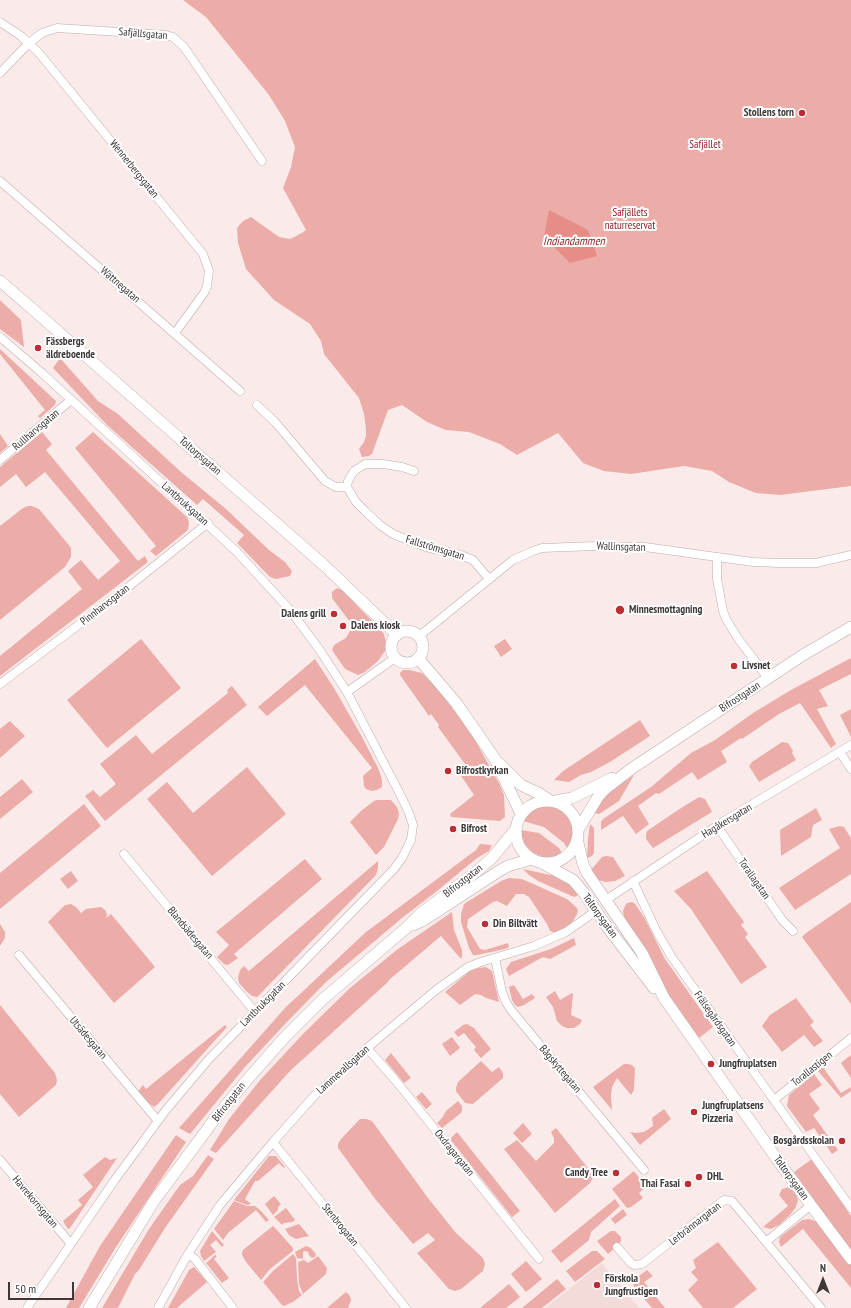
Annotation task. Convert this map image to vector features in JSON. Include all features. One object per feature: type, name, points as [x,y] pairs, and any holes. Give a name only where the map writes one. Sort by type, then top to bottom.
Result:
[{"type":"street","name":"Wennerbergsgatan","points":[[0,22],[29,43],[39,53],[203,254],[209,271],[207,286],[201,298],[175,333]]},
{"type":"street","name":"Safjällsgatan","points":[[0,73],[29,43],[42,34],[57,28],[166,35],[173,37],[184,47],[192,58],[262,161]]},
{"type":"street","name":"Wättnegatan","points":[[0,181],[240,390]]},
{"type":"street","name":"Toltorpsgatan","points":[[0,281],[326,567],[397,635]]},
{"type":"street","name":"Lantbruksgatan","points":[[0,337],[236,550],[290,610],[319,649],[347,692],[382,758],[409,813],[413,825],[412,837],[402,858],[394,869],[209,1059],[158,1121],[114,1181],[27,1308]]},
{"type":"street","name":"Rullharvsgatan","points":[[0,460],[71,400]]},
{"type":"street","points":[[257,406],[275,422],[325,481],[336,487],[347,486],[348,481],[354,471],[365,464],[383,464],[402,467],[414,471]]},
{"type":"street","name":"Fallströmsgatan","points":[[347,486],[356,502],[380,525],[394,534],[426,547],[461,555],[473,560],[489,579]]},
{"type":"street","name":"Pinnharvsgatan","points":[[0,684],[117,596],[208,524]]},
{"type":"street","name":"Wallinsgatan","points":[[418,637],[513,560],[533,550],[542,548],[614,546],[645,547],[753,562],[780,563],[816,563],[851,555]]},
{"type":"street","points":[[717,557],[717,579],[726,619],[739,640],[768,678]]},
{"type":"street","name":"Bifrostgatan","points":[[578,834],[598,797],[604,790],[631,769],[803,655],[851,627]]},
{"type":"street","points":[[403,632],[408,632],[414,633],[418,637],[422,647],[418,658],[407,663],[399,661],[395,658],[391,647],[392,641],[397,635],[403,632]]},
{"type":"street","points":[[347,692],[395,658]]},
{"type":"street","points":[[418,658],[457,704],[495,759],[521,814]]},
{"type":"street","name":"Hagåkersgatan","points":[[606,900],[717,826],[851,745]]},
{"type":"street","points":[[840,752],[851,769]]},
{"type":"street","points":[[495,759],[522,785],[564,806],[570,810],[576,819],[578,834],[571,851],[564,858],[555,862],[537,861],[525,854],[520,847],[516,839],[517,821],[526,808],[533,803],[552,801]]},
{"type":"street","name":"Bifrostgatan","points":[[552,801],[577,796],[631,769]]},
{"type":"street","name":"Torallagatan","points":[[717,826],[783,921],[793,931]]},
{"type":"street","name":"Bifrostgatan","points":[[89,1308],[154,1201],[220,1112],[284,1038],[322,1000],[406,928],[420,914],[476,872],[492,858],[516,830]]},
{"type":"street","name":"Toltorpsgatan","points":[[578,834],[583,864],[587,873],[642,953],[664,998],[811,1206],[851,1259]]},
{"type":"street","name":"Blandsädesgatan","points":[[124,854],[255,1012]]},
{"type":"street","name":"Toltorpsgatan","points":[[537,861],[573,880],[654,988],[664,998]]},
{"type":"street","name":"Bifrostgatan","points":[[406,928],[424,920],[508,866],[537,861]]},
{"type":"street","name":"Frälsegårdsgatan","points":[[633,881],[656,930],[671,956],[851,1208]]},
{"type":"street","name":"Lammevallsgatan","points":[[158,1308],[188,1254],[220,1206],[273,1142],[315,1095],[367,1048],[436,990],[460,972],[473,965],[534,946],[566,932],[596,911]]},
{"type":"street","name":"Utsädesgatan","points":[[19,955],[158,1121]]},
{"type":"street","name":"Bågskyttegatan","points":[[495,958],[502,992],[511,1010],[644,1170]]},
{"type":"street","name":"Torallastigen","points":[[774,1100],[851,1038]]},
{"type":"street","name":"Oxdragargatan","points":[[367,1048],[406,1093],[539,1259]]},
{"type":"street","name":"Stenbrogatan","points":[[273,1142],[406,1308]]},
{"type":"street","name":"Havrekornsgatan","points":[[0,1160],[71,1244]]},
{"type":"street","name":"Lerbrännargatan","points":[[617,1247],[631,1263],[634,1265],[642,1264],[724,1200],[732,1201],[767,1241],[821,1308]]},
{"type":"street","points":[[767,1241],[811,1206]]},
{"type":"street","points":[[188,1254],[195,1259],[233,1308]]},
{"type":"shaded area","name":"Förskola Jungfrustigen","points":[[602,1263],[639,1308],[545,1308]]},
{"type":"green space","name":"Safjället","points":[[183,0],[851,0],[851,486],[780,495],[756,493],[729,482],[712,471],[684,466],[631,474],[604,471],[583,463],[558,433],[517,455],[500,444],[469,432],[446,430],[427,422],[402,405],[388,410],[372,454],[362,457],[359,449],[364,442],[366,429],[364,414],[359,398],[324,354],[321,341],[310,324],[274,300],[246,269],[238,243],[237,228],[243,221],[251,217],[279,237],[290,239],[306,230],[283,188],[291,167],[295,147],[285,121],[269,95],[206,17]]},
{"type":"green space","points":[[0,300],[21,320],[24,347],[0,329]]},
{"type":"green space","points":[[0,349],[56,401],[55,405],[40,418],[38,416],[45,410],[0,354]]},
{"type":"green space","points":[[60,358],[98,401],[118,414],[181,472],[226,509],[269,550],[285,562],[292,571],[290,576],[276,579],[270,577],[237,543],[244,535],[203,499],[197,505],[107,425],[53,368]]},
{"type":"green space","points":[[42,432],[52,444],[46,450],[138,561],[145,556],[148,562],[0,676],[0,656],[82,589],[68,571],[81,560],[98,580],[120,561],[45,472],[26,487],[16,474],[0,487],[0,467]]},
{"type":"green space","points":[[93,432],[187,517],[189,522],[188,530],[156,556],[150,551],[156,546],[75,448]]},
{"type":"green space","points":[[0,434],[8,446],[0,453]]},
{"type":"green space","points":[[28,506],[39,509],[71,548],[71,557],[65,567],[0,620],[0,526],[23,508]]},
{"type":"green space","points":[[337,588],[342,590],[384,634],[386,643],[385,651],[378,661],[365,672],[358,675],[345,669],[332,650],[334,645],[346,638],[350,631],[350,622],[332,598],[332,592]]},
{"type":"green space","points":[[141,639],[181,688],[107,748],[67,700]]},
{"type":"green space","points":[[505,639],[512,649],[501,657],[494,646]]},
{"type":"green space","points":[[851,658],[851,674],[819,690],[828,706],[817,709],[836,744],[831,748],[800,703],[779,714],[721,751],[727,762],[698,780],[692,772],[659,794],[656,793],[638,806],[649,824],[636,834],[623,816],[601,830],[601,822],[603,819],[651,787],[691,753],[715,740],[753,713],[791,690]]},
{"type":"green space","points":[[315,659],[334,688],[379,770],[382,787],[377,790],[372,791],[366,789],[364,786],[363,776],[372,768],[305,685],[267,716],[258,707]]},
{"type":"green space","points":[[403,670],[422,673],[435,686],[470,731],[504,795],[505,817],[500,821],[451,817],[450,814],[474,795],[457,770],[465,764],[438,727],[439,725],[431,714],[429,716],[400,675]]},
{"type":"green space","points":[[232,686],[247,705],[105,821],[85,796],[93,790],[100,797],[116,784],[100,764],[136,735],[152,754],[228,693],[227,690]]},
{"type":"green space","points":[[851,709],[851,737],[840,715]]},
{"type":"green space","points":[[640,720],[650,736],[610,762],[591,772],[581,775],[569,782],[554,780],[563,771]]},
{"type":"green space","points":[[10,721],[25,736],[0,758],[0,729]]},
{"type":"green space","points":[[782,742],[788,743],[796,760],[759,782],[749,766],[752,762]]},
{"type":"green space","points":[[247,767],[286,814],[212,876],[147,799],[167,782],[193,813]]},
{"type":"green space","points":[[634,775],[619,801],[599,814],[594,813],[602,800],[613,789]]},
{"type":"green space","points":[[22,779],[33,792],[0,819],[0,797]]},
{"type":"green space","points":[[699,797],[705,799],[712,812],[653,848],[646,839],[647,831]]},
{"type":"green space","points":[[377,800],[391,800],[397,807],[399,813],[398,819],[384,847],[376,855],[350,822],[361,811]]},
{"type":"green space","points":[[84,804],[101,826],[0,909],[0,873]]},
{"type":"green space","points":[[545,805],[555,806],[564,811],[570,819],[573,828],[573,837],[567,848],[564,843],[544,827],[523,821],[527,814],[535,808]]},
{"type":"green space","points":[[816,808],[822,820],[813,825],[811,837],[781,856],[780,830]]},
{"type":"green space","points":[[590,824],[594,828],[594,853],[592,856],[587,858],[588,839]]},
{"type":"green space","points":[[840,826],[844,827],[851,838],[851,874],[795,910],[779,888],[840,848],[829,829]]},
{"type":"green space","points":[[521,830],[539,833],[559,848],[562,853],[555,857],[543,857],[533,853],[525,845],[521,835]]},
{"type":"green space","points":[[480,844],[492,845],[489,851],[477,858],[402,918],[326,982],[245,1067],[190,1134],[179,1128],[285,1008],[366,932],[476,850]]},
{"type":"green space","points":[[602,857],[613,857],[625,876],[615,881],[605,882],[596,879],[591,870]]},
{"type":"green space","points":[[305,859],[322,879],[234,954],[238,958],[228,965],[224,964],[217,957],[229,945],[216,932]]},
{"type":"green space","points":[[378,861],[376,875],[257,997],[252,996],[246,991],[239,983],[238,978],[240,970],[244,966],[249,971]]},
{"type":"green space","points":[[523,869],[559,877],[574,887],[578,893],[577,896],[574,897],[538,881]]},
{"type":"green space","points":[[71,871],[78,881],[68,889],[60,879]]},
{"type":"green space","points":[[707,871],[744,922],[741,925],[748,934],[745,937],[767,967],[741,984],[691,909],[674,891]]},
{"type":"green space","points":[[509,878],[522,879],[567,899],[578,910],[577,914],[573,921],[556,933],[550,931],[529,897],[524,894],[516,894],[507,906],[497,901],[493,902],[468,919],[467,927],[480,949],[485,950],[508,943],[509,947],[473,955],[469,948],[461,922],[461,914],[464,904],[501,881]]},
{"type":"green space","points":[[632,902],[644,917],[665,959],[713,1027],[699,1038],[663,988],[624,917],[623,911],[625,906],[627,903]]},
{"type":"green space","points":[[851,902],[851,1004],[802,937]]},
{"type":"green space","points":[[71,904],[82,914],[82,912],[86,909],[101,907],[107,914],[106,918],[111,914],[155,967],[114,1003],[48,922],[65,905]]},
{"type":"green space","points":[[452,912],[454,930],[462,950],[461,959],[441,936],[389,980],[291,1070],[216,1153],[210,1150],[229,1119],[261,1079],[304,1033],[350,988],[398,949]]},
{"type":"green space","points":[[0,924],[5,932],[5,938],[0,946]]},
{"type":"green space","points":[[574,938],[576,945],[550,959],[543,957],[509,976],[506,969],[511,962],[551,949]]},
{"type":"green space","points":[[486,967],[492,971],[499,1002],[475,994],[460,1005],[445,992],[470,971]]},
{"type":"green space","points":[[514,985],[523,999],[532,994],[535,998],[518,1007],[512,1000],[509,987]]},
{"type":"green space","points":[[555,991],[560,1000],[572,993],[573,994],[571,1015],[582,1020],[580,1024],[574,1028],[562,1026],[557,1021],[553,1007],[546,997]]},
{"type":"green space","points":[[796,998],[814,1022],[810,1025],[823,1041],[814,1047],[804,1035],[782,1052],[762,1026],[770,1015]]},
{"type":"green space","points":[[0,1005],[55,1073],[57,1080],[56,1085],[19,1117],[0,1094]]},
{"type":"green space","points":[[467,1024],[474,1028],[491,1049],[481,1058],[474,1050],[476,1047],[464,1033],[458,1037],[454,1032],[463,1025]]},
{"type":"green space","points":[[225,1025],[227,1027],[158,1104],[154,1107],[139,1093],[139,1090],[143,1085],[146,1089]]},
{"type":"green space","points":[[452,1037],[460,1048],[450,1056],[442,1044]]},
{"type":"green space","points":[[391,1053],[411,1078],[404,1083],[385,1060]]},
{"type":"green space","points":[[851,1055],[851,1078],[841,1063]]},
{"type":"green space","points":[[481,1061],[492,1072],[499,1067],[503,1073],[503,1078],[473,1104],[465,1103],[456,1091],[458,1082]]},
{"type":"green space","points":[[624,1064],[632,1065],[635,1068],[634,1090],[631,1095],[617,1078],[612,1087],[612,1110],[593,1087]]},
{"type":"green space","points":[[823,1067],[841,1093],[851,1087],[851,1091],[841,1098],[818,1071]]},
{"type":"green space","points":[[814,1074],[822,1085],[809,1094],[820,1109],[813,1115],[838,1150],[832,1154],[814,1128],[806,1132],[787,1106],[789,1095]]},
{"type":"green space","points":[[422,1092],[432,1104],[426,1109],[416,1097]]},
{"type":"green space","points":[[458,1101],[462,1106],[461,1113],[442,1128],[437,1123],[446,1111]]},
{"type":"green space","points":[[664,1109],[671,1119],[640,1145],[630,1132],[644,1132],[653,1126],[652,1118]]},
{"type":"green space","points":[[360,1119],[372,1121],[428,1198],[456,1233],[483,1258],[485,1264],[483,1271],[461,1289],[455,1291],[449,1289],[417,1253],[435,1240],[428,1233],[413,1244],[376,1200],[338,1148],[338,1144],[341,1139]]},
{"type":"green space","points":[[523,1123],[532,1134],[522,1143],[513,1133]]},
{"type":"green space","points":[[556,1128],[591,1172],[593,1178],[590,1183],[555,1213],[504,1149],[517,1140],[536,1161],[554,1143],[554,1138],[551,1132]]},
{"type":"green space","points":[[457,1132],[520,1211],[512,1217],[450,1139]]},
{"type":"green space","points":[[176,1135],[186,1142],[116,1247],[79,1308],[66,1308],[100,1246]]},
{"type":"green space","points":[[208,1155],[214,1159],[165,1228],[135,1274],[118,1308],[102,1308],[149,1229],[180,1185],[193,1176]]},
{"type":"green space","points":[[269,1156],[276,1156],[285,1167],[284,1168],[279,1163],[258,1181],[255,1181],[245,1199],[251,1204],[247,1205],[234,1200]]},
{"type":"green space","points":[[105,1157],[110,1160],[117,1158],[68,1229],[63,1221],[82,1205],[78,1200],[93,1187],[83,1175]]},
{"type":"green space","points":[[812,1159],[851,1216],[851,1251],[794,1172]]},
{"type":"green space","points":[[634,1171],[646,1187],[639,1193],[643,1198],[628,1208],[612,1189]]},
{"type":"green space","points":[[789,1187],[796,1194],[798,1200],[796,1207],[779,1225],[771,1229],[763,1227],[788,1206],[779,1195],[782,1189]]},
{"type":"green space","points":[[274,1196],[281,1204],[273,1215],[265,1204]]},
{"type":"green space","points":[[615,1199],[620,1206],[591,1232],[589,1240],[561,1263],[551,1251]]},
{"type":"green space","points":[[234,1201],[247,1206],[255,1206],[269,1220],[266,1222],[256,1210],[228,1233],[223,1240],[214,1229]]},
{"type":"green space","points":[[286,1208],[295,1220],[282,1225],[274,1217]]},
{"type":"green space","points":[[623,1209],[627,1215],[615,1224],[611,1219]]},
{"type":"green space","points":[[809,1219],[815,1221],[821,1226],[851,1265],[851,1288],[803,1229],[781,1247],[779,1242],[780,1237],[802,1220]]},
{"type":"green space","points":[[299,1224],[309,1236],[296,1239],[289,1235],[285,1229]]},
{"type":"green space","points":[[273,1226],[293,1248],[293,1251],[270,1269],[261,1280],[246,1262],[242,1253],[243,1250]]},
{"type":"green space","points":[[212,1231],[224,1245],[222,1247],[216,1240],[210,1245],[216,1252],[204,1261],[200,1251]]},
{"type":"green space","points":[[611,1231],[615,1231],[621,1237],[621,1241],[619,1245],[608,1254],[597,1241]]},
{"type":"green space","points":[[718,1242],[757,1289],[733,1308],[703,1308],[688,1290],[698,1280],[691,1272],[696,1268],[693,1260]]},
{"type":"green space","points":[[306,1246],[311,1248],[316,1254],[315,1257],[312,1258],[308,1252],[305,1251],[303,1252],[303,1259],[297,1258],[295,1252]]},
{"type":"green space","points":[[592,1251],[597,1251],[605,1259],[575,1282],[566,1271]]},
{"type":"green space","points":[[293,1254],[296,1258],[299,1291],[302,1295],[293,1302],[284,1306],[263,1282],[273,1271]]},
{"type":"green space","points":[[215,1255],[217,1256],[214,1259],[229,1278],[222,1283],[206,1263]]},
{"type":"green space","points":[[318,1256],[327,1268],[326,1274],[303,1294],[299,1284],[298,1262],[304,1260],[308,1263]]},
{"type":"green space","points":[[526,1261],[542,1279],[526,1292],[511,1274]]},
{"type":"green space","points":[[194,1267],[207,1282],[177,1308],[168,1308],[189,1270]]},
{"type":"green space","points":[[647,1270],[653,1276],[644,1282],[665,1308],[652,1308],[634,1287],[633,1282],[635,1279]]},
{"type":"green space","points":[[557,1279],[566,1289],[542,1308],[522,1308]]},
{"type":"green space","points":[[509,1284],[520,1297],[506,1308],[480,1308]]},
{"type":"green space","points":[[346,1292],[350,1296],[351,1300],[348,1308],[327,1308]]},
{"type":"water","name":"Indiandammen","points":[[549,210],[588,230],[597,256],[570,263],[544,237]]},
{"type":"place","name":"Stollens torn","points":[[802,113]]},
{"type":"place","name":"Fässbergs äldreboende","points":[[38,348]]},
{"type":"place","name":"Minnesmottagning","points":[[620,610]]},
{"type":"place","name":"Dalens grill","points":[[334,614]]},
{"type":"place","name":"Dalens kiosk","points":[[343,626]]},
{"type":"place","name":"Livsnet","points":[[734,666]]},
{"type":"place","name":"Bifrostkyrkan","points":[[448,771]]},
{"type":"place","name":"Bifrost","points":[[453,829]]},
{"type":"place","name":"Din Biltvätt","points":[[485,924]]},
{"type":"place","name":"Jungfruplatsen","points":[[711,1064]]},
{"type":"place","name":"Jungfruplatsens Pizzeria","points":[[694,1112]]},
{"type":"place","name":"Bosgårdsskolan","points":[[842,1141]]},
{"type":"place","name":"Candy Tree","points":[[616,1173]]},
{"type":"place","name":"DHL","points":[[699,1177]]},
{"type":"place","name":"Thai Fasai","points":[[688,1184]]},
{"type":"place","name":"Förskola Jungfrustigen","points":[[597,1285]]},
{"type":"park label","name":"Safjällets naturreservat","points":[[630,219]]}]
